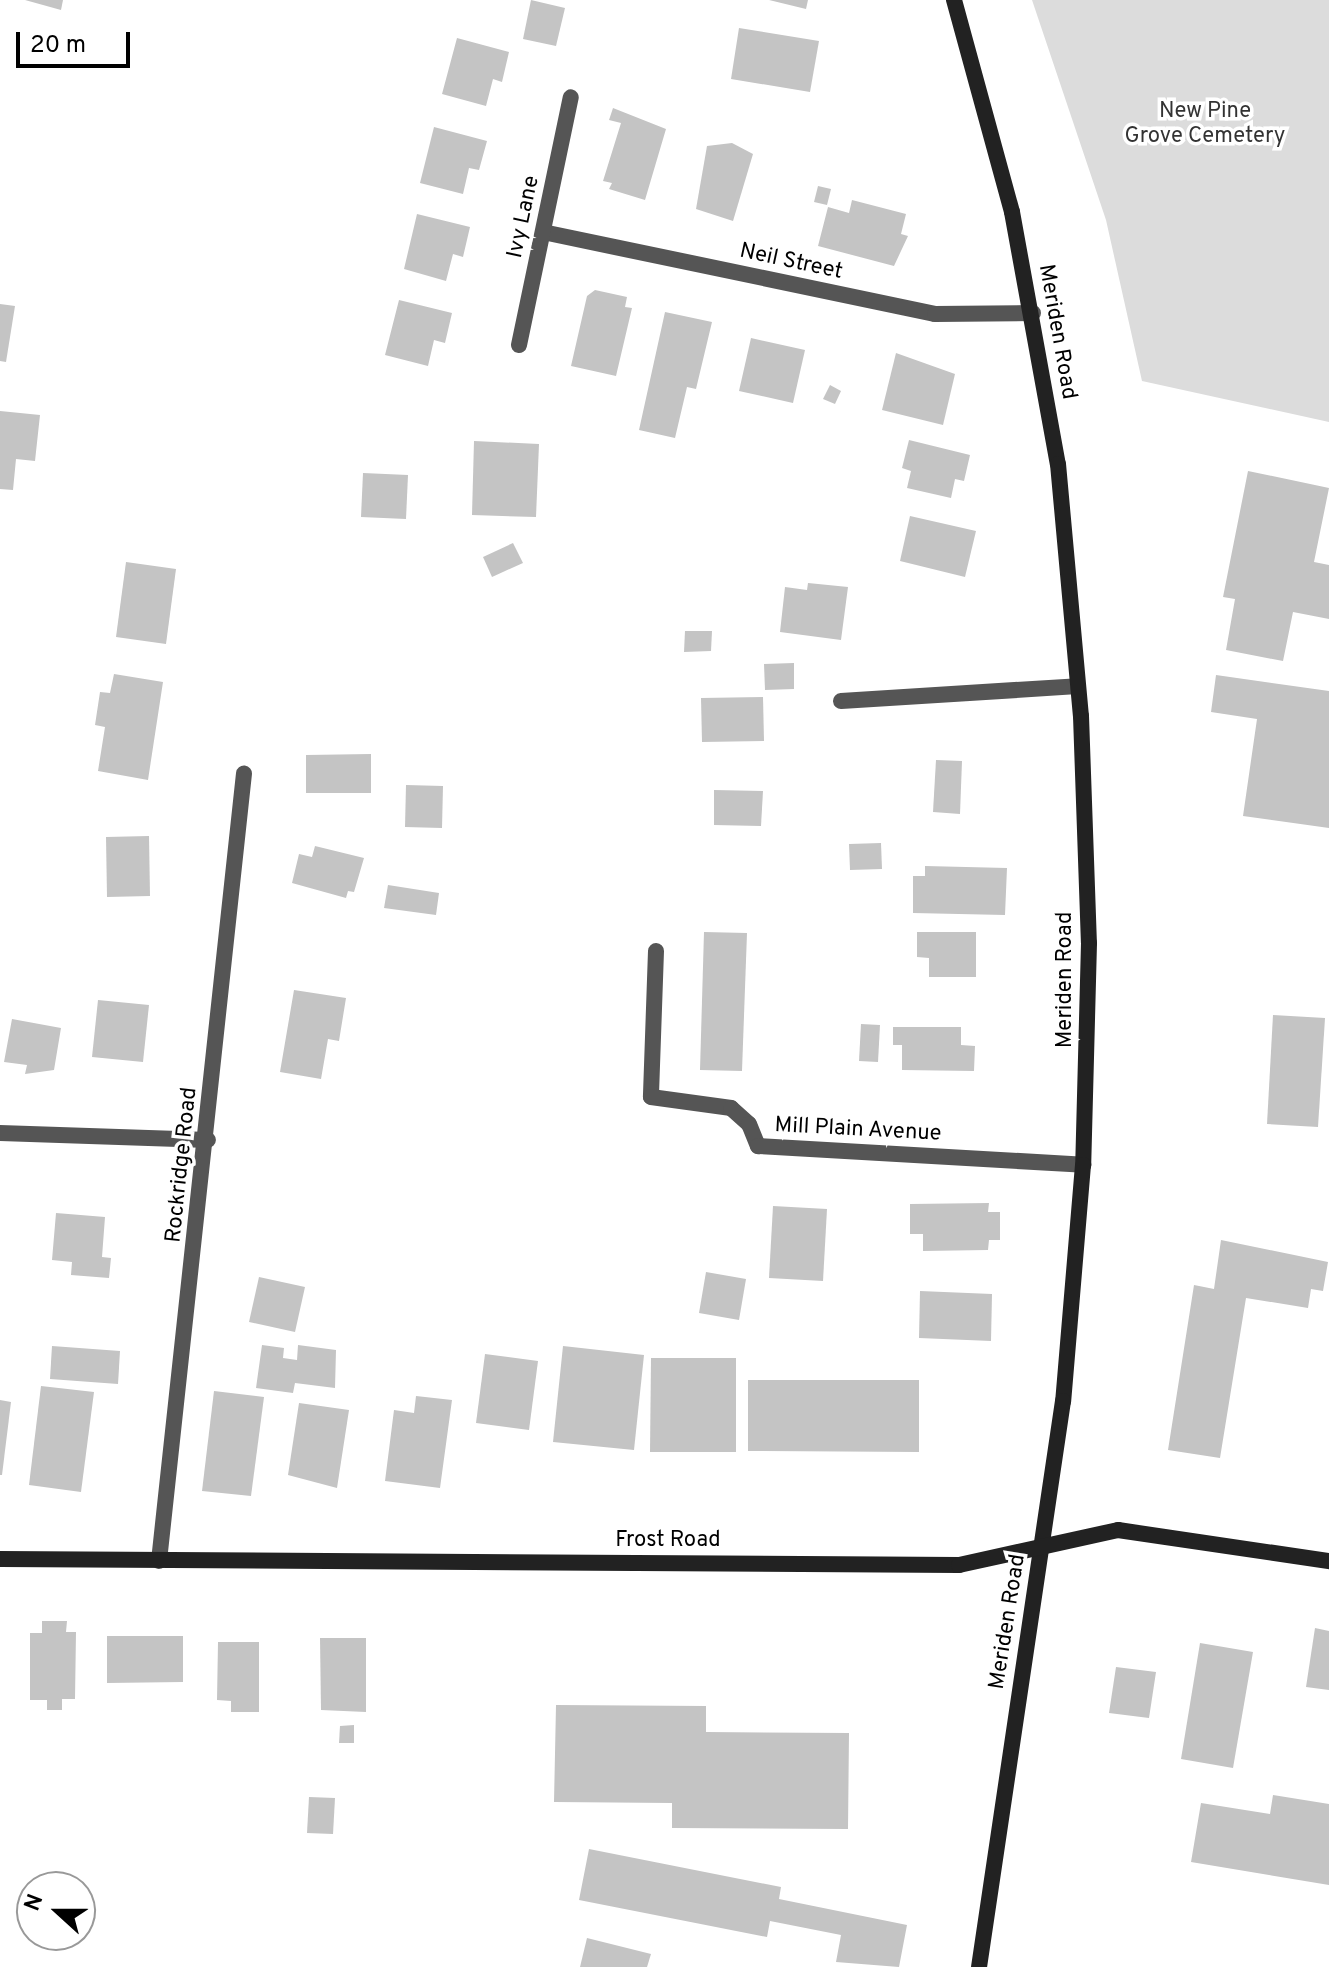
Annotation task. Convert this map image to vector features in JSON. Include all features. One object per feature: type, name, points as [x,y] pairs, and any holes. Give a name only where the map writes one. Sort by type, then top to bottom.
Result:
[{"type":"main road","name":"Meriden Road","points":[[954,0],[991,127],[1033,313],[1063,508],[1078,686],[1089,943],[1083,1165],[1063,1401],[979,1967]]},
{"type":"main road","name":"Frost Road","points":[[0,1559],[959,1565],[1126,1530],[1329,1561]]},
{"type":"street","name":"Ivy Lane","points":[[519,345],[571,97]]},
{"type":"street","name":"Neil Street","points":[[543,232],[935,314],[1033,313]]},
{"type":"street","points":[[841,701],[1078,686]]},
{"type":"street","name":"Rockridge Road","points":[[159,1561],[208,1140],[244,774]]},
{"type":"street","name":"Mill Plain Avenue","points":[[656,951],[651,1097],[731,1108],[749,1124],[758,1146],[1083,1165]]},
{"type":"street","points":[[0,1133],[208,1140]]},
{"type":"green space","name":"New Pine Grove Cemetery","points":[[1032,0],[1329,0],[1329,422],[1142,381],[1106,220]]},
{"type":"building","points":[[25,0],[63,0],[61,10]]},
{"type":"building","points":[[531,0],[565,8],[556,46],[523,39]]},
{"type":"building","points":[[769,0],[808,0],[806,9]]},
{"type":"building","points":[[739,28],[819,41],[810,92],[731,79]]},
{"type":"building","points":[[457,38],[509,52],[502,82],[493,79],[486,106],[442,94]]},
{"type":"building","points":[[613,108],[666,129],[645,200],[609,189],[612,183],[603,181],[621,123],[609,120]]},
{"type":"building","points":[[434,127],[487,141],[479,170],[469,168],[463,194],[420,183]]},
{"type":"building","points":[[732,143],[753,154],[733,221],[696,209],[707,146]]},
{"type":"building","points":[[818,186],[831,189],[827,205],[814,202]]},
{"type":"building","points":[[852,200],[906,214],[901,234],[908,236],[894,266],[818,246],[828,207],[849,213]]},
{"type":"building","points":[[417,214],[470,227],[463,257],[453,254],[446,281],[404,269]]},
{"type":"building","points":[[595,290],[627,297],[625,307],[632,308],[616,376],[571,366],[587,296]]},
{"type":"building","points":[[399,300],[452,313],[445,343],[434,340],[428,366],[385,355]]},
{"type":"building","points":[[0,304],[15,306],[6,362],[0,361]]},
{"type":"building","points":[[665,312],[712,322],[696,389],[687,387],[675,438],[639,430]]},
{"type":"building","points":[[751,338],[805,350],[793,403],[739,391]]},
{"type":"building","points":[[896,353],[955,374],[943,425],[882,410]]},
{"type":"building","points":[[830,385],[841,391],[835,404],[823,399]]},
{"type":"building","points":[[0,411],[40,415],[35,461],[16,459],[13,490],[0,489]]},
{"type":"building","points":[[909,440],[970,455],[964,481],[955,479],[951,498],[907,488],[911,471],[902,468]]},
{"type":"building","points":[[474,441],[539,444],[536,517],[472,515]]},
{"type":"building","points":[[1248,471],[1329,488],[1314,562],[1329,565],[1329,619],[1293,612],[1283,661],[1226,650],[1235,599],[1223,597]]},
{"type":"building","points":[[363,473],[408,475],[406,519],[361,517]]},
{"type":"building","points":[[910,516],[976,531],[965,577],[900,561]]},
{"type":"building","points":[[513,543],[523,563],[492,577],[483,557]]},
{"type":"building","points":[[126,562],[176,569],[166,644],[116,637]]},
{"type":"building","points":[[808,583],[848,587],[841,640],[780,632],[785,587],[807,590]]},
{"type":"building","points":[[685,631],[712,631],[711,651],[684,652]]},
{"type":"building","points":[[794,663],[794,689],[765,690],[764,664]]},
{"type":"building","points":[[114,674],[163,682],[148,780],[98,771],[105,727],[95,725],[100,692],[110,693]]},
{"type":"building","points":[[1216,675],[1329,691],[1329,828],[1243,816],[1257,719],[1211,712]]},
{"type":"building","points":[[763,697],[764,741],[702,742],[701,698]]},
{"type":"building","points":[[371,754],[371,793],[306,793],[306,755]]},
{"type":"building","points":[[936,760],[962,761],[960,814],[933,812]]},
{"type":"building","points":[[406,785],[443,786],[442,828],[405,827]]},
{"type":"building","points":[[714,790],[763,791],[761,826],[714,825]]},
{"type":"building","points":[[149,836],[150,896],[107,897],[106,837]]},
{"type":"building","points":[[881,843],[882,869],[850,870],[849,844]]},
{"type":"building","points":[[315,846],[364,858],[354,892],[348,891],[346,898],[292,883],[299,854],[312,857]]},
{"type":"building","points":[[925,866],[1007,868],[1005,915],[913,913],[913,876],[925,876]]},
{"type":"building","points":[[388,885],[439,893],[436,915],[384,908]]},
{"type":"building","points":[[704,932],[747,933],[742,1071],[700,1070]]},
{"type":"building","points":[[917,932],[976,932],[976,977],[929,977],[929,958],[917,957]]},
{"type":"building","points":[[294,990],[346,998],[339,1041],[328,1039],[321,1079],[280,1072]]},
{"type":"building","points":[[98,1000],[149,1005],[143,1062],[92,1057]]},
{"type":"building","points":[[1273,1015],[1325,1018],[1318,1127],[1267,1124]]},
{"type":"building","points":[[12,1019],[61,1028],[54,1070],[25,1074],[27,1065],[4,1062]]},
{"type":"building","points":[[861,1024],[880,1025],[878,1062],[859,1061]]},
{"type":"building","points":[[893,1027],[961,1027],[961,1045],[975,1046],[974,1071],[902,1070],[902,1045],[893,1045]]},
{"type":"building","points":[[989,1203],[988,1212],[1000,1212],[1000,1240],[989,1240],[988,1250],[923,1251],[923,1234],[910,1234],[910,1204]]},
{"type":"building","points":[[773,1206],[827,1209],[823,1281],[769,1278]]},
{"type":"building","points":[[56,1213],[105,1217],[102,1257],[111,1258],[109,1278],[71,1275],[72,1262],[52,1260]]},
{"type":"building","points":[[1221,1240],[1328,1262],[1323,1291],[1311,1289],[1308,1308],[1246,1298],[1220,1458],[1168,1450],[1194,1285],[1214,1289]]},
{"type":"building","points":[[706,1272],[746,1279],[739,1320],[699,1313]]},
{"type":"building","points":[[259,1277],[305,1287],[295,1332],[249,1322]]},
{"type":"building","points":[[920,1291],[992,1294],[991,1341],[919,1338]]},
{"type":"building","points":[[262,1345],[284,1348],[283,1358],[297,1360],[298,1345],[336,1350],[335,1388],[295,1383],[293,1393],[256,1388]]},
{"type":"building","points":[[52,1346],[120,1351],[118,1384],[50,1379]]},
{"type":"building","points":[[563,1346],[644,1355],[634,1450],[553,1442]]},
{"type":"building","points":[[485,1354],[538,1361],[529,1430],[476,1423]]},
{"type":"building","points":[[651,1358],[736,1358],[736,1452],[650,1452]]},
{"type":"building","points":[[748,1380],[919,1380],[919,1452],[748,1451]]},
{"type":"building","points":[[41,1386],[94,1392],[81,1492],[29,1485]]},
{"type":"building","points":[[214,1391],[264,1397],[251,1496],[202,1491]]},
{"type":"building","points":[[416,1396],[452,1400],[440,1488],[385,1481],[394,1410],[414,1413]]},
{"type":"building","points":[[0,1400],[11,1402],[2,1475],[0,1475]]},
{"type":"building","points":[[299,1403],[349,1410],[337,1488],[288,1475]]},
{"type":"building","points":[[42,1621],[67,1621],[66,1632],[76,1632],[75,1699],[62,1699],[62,1710],[47,1710],[47,1700],[30,1700],[30,1633],[42,1633]]},
{"type":"building","points":[[1315,1628],[1329,1631],[1329,1690],[1306,1687]]},
{"type":"building","points":[[107,1636],[183,1636],[183,1682],[107,1683]]},
{"type":"building","points":[[320,1638],[366,1638],[366,1712],[321,1710]]},
{"type":"building","points":[[218,1642],[259,1642],[259,1712],[231,1712],[231,1701],[217,1700]]},
{"type":"building","points":[[1200,1643],[1253,1652],[1233,1768],[1181,1759]]},
{"type":"building","points":[[1116,1667],[1156,1672],[1149,1718],[1109,1713]]},
{"type":"building","points":[[556,1705],[706,1706],[706,1732],[849,1733],[848,1829],[672,1828],[672,1803],[554,1802]]},
{"type":"building","points":[[354,1725],[354,1743],[339,1743],[340,1726]]},
{"type":"building","points":[[1273,1795],[1329,1804],[1329,1885],[1191,1862],[1201,1803],[1270,1814]]},
{"type":"building","points":[[309,1797],[335,1798],[333,1834],[307,1833]]},
{"type":"building","points":[[589,1849],[781,1887],[779,1899],[907,1925],[899,1967],[836,1962],[841,1935],[770,1921],[767,1937],[579,1900]]},
{"type":"building","points":[[587,1938],[651,1954],[647,1967],[580,1967]]}]
